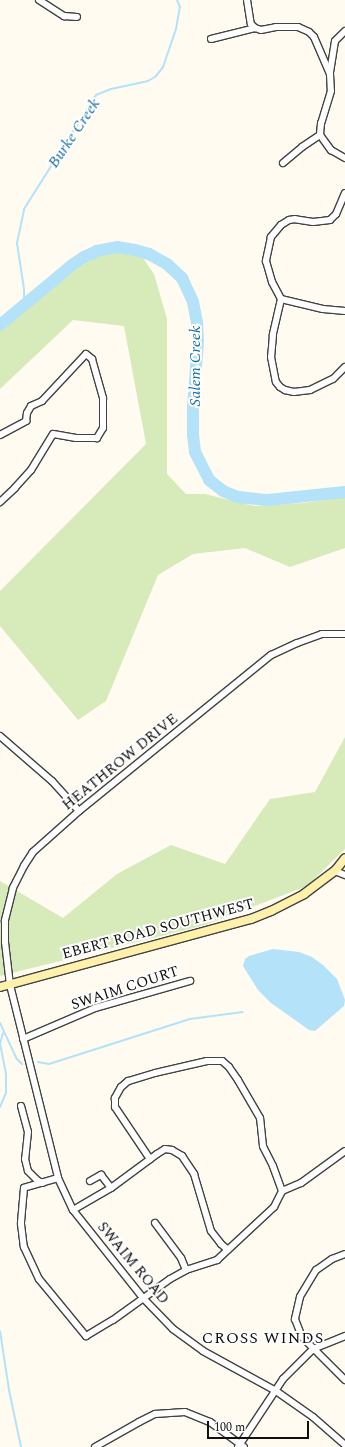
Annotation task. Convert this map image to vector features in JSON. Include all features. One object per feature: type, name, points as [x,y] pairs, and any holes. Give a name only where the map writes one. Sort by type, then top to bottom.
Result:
[{"type":"main road","name":"EBERT ROAD SOUTHWEST","points":[[0,987],[251,919],[291,902],[335,871],[345,858]]},
{"type":"street","points":[[39,0],[64,16],[77,17]]},
{"type":"street","points":[[247,0],[251,24],[255,28],[261,30],[276,26],[292,26],[309,32],[320,48],[330,74]]},
{"type":"street","points":[[211,39],[255,28]]},
{"type":"street","points":[[345,31],[335,41],[330,74],[330,91],[321,123],[320,135],[331,150],[345,158]]},
{"type":"street","points":[[283,163],[302,147],[320,135]]},
{"type":"street","points":[[345,194],[336,214],[330,220],[313,222],[289,220],[274,231],[269,243],[266,261],[272,282],[281,299],[273,336],[271,357],[276,382],[285,390],[294,392],[310,390],[333,379],[345,367]]},
{"type":"street","points":[[281,299],[323,309],[345,310]]},
{"type":"street","points":[[0,435],[26,422],[27,413],[31,406],[42,401],[86,354],[92,359],[103,398],[103,428],[97,438],[76,438],[53,434],[31,470],[0,502]]},
{"type":"street","name":"HEATHROW DRIVE","points":[[16,1012],[10,984],[5,942],[5,921],[13,888],[32,852],[79,811],[271,655],[322,634],[345,634]]},
{"type":"street","points":[[0,736],[52,781],[79,811]]},
{"type":"street","points":[[335,871],[345,875]]},
{"type":"street","name":"SWAIM COURT","points":[[23,1039],[95,1008],[190,981]]},
{"type":"street","name":"SWAIM ROAD","points":[[16,1012],[58,1178],[73,1210],[143,1298],[173,1330],[203,1351],[276,1391],[313,1417],[345,1445]]},
{"type":"street","points":[[150,1159],[116,1108],[115,1098],[121,1087],[128,1081],[155,1072],[207,1061],[222,1061],[229,1067],[238,1080],[260,1118],[263,1146],[273,1166],[282,1191]]},
{"type":"street","points":[[21,1106],[28,1132],[25,1159],[28,1171],[38,1181],[44,1183]]},
{"type":"street","points":[[73,1210],[93,1200],[165,1149],[172,1150],[182,1156],[194,1174],[212,1231],[221,1244],[227,1249]]},
{"type":"street","points":[[58,1178],[24,1188],[21,1224],[24,1247],[39,1279],[86,1336],[113,1320],[170,1279],[186,1270],[216,1260],[274,1207],[282,1191],[301,1183],[345,1150]]},
{"type":"street","points":[[90,1181],[101,1175],[111,1188]]},
{"type":"street","points":[[155,1223],[181,1258],[186,1270]]},
{"type":"street","points":[[345,1254],[332,1259],[316,1270],[296,1307],[295,1319],[302,1337],[345,1380]]},
{"type":"street","points":[[95,1447],[156,1414],[174,1412],[185,1412],[199,1416],[210,1422],[241,1446],[282,1379],[314,1349],[345,1336]]},
{"type":"green space","points":[[121,251],[143,258],[154,274],[167,319],[167,474],[186,494],[205,494],[254,506],[303,503],[345,497],[345,548],[290,567],[245,548],[193,554],[158,575],[106,701],[78,720],[0,626],[0,591],[146,444],[124,326],[73,320],[0,389],[0,329],[75,270],[99,255]]},
{"type":"green space","points":[[345,737],[345,849],[307,886],[205,925],[0,976],[0,881],[63,918],[117,874],[171,845],[225,864],[270,799],[315,792]]},
{"type":"water","points":[[273,949],[299,952],[312,957],[323,965],[337,979],[345,1000],[344,1006],[315,1031],[309,1030],[271,1003],[258,990],[243,966],[245,959],[249,956]]},
{"type":"waterway","name":"Burke Creek","points":[[24,305],[24,289],[17,243],[24,209],[96,95],[111,89],[148,81],[155,77],[163,67],[176,29],[180,7],[177,0]]},
{"type":"waterway","name":"Salem Creek","points":[[0,325],[72,265],[84,257],[97,251],[117,247],[149,254],[167,264],[182,278],[193,302],[197,322],[198,341],[193,407],[193,435],[195,452],[209,480],[223,491],[238,497],[268,500],[345,492]]},
{"type":"waterway","points":[[38,1062],[49,1064],[190,1019],[243,1012]]},
{"type":"waterway","points":[[0,1023],[17,1059],[22,1064]]},
{"type":"waterway","points":[[0,1107],[6,1093],[6,1074],[0,1044],[3,1033]]},
{"type":"waterway","points":[[0,1331],[9,1390],[21,1447]]},
{"type":"district","name":"CROSS WINDS","points":[[263,1338]]}]
